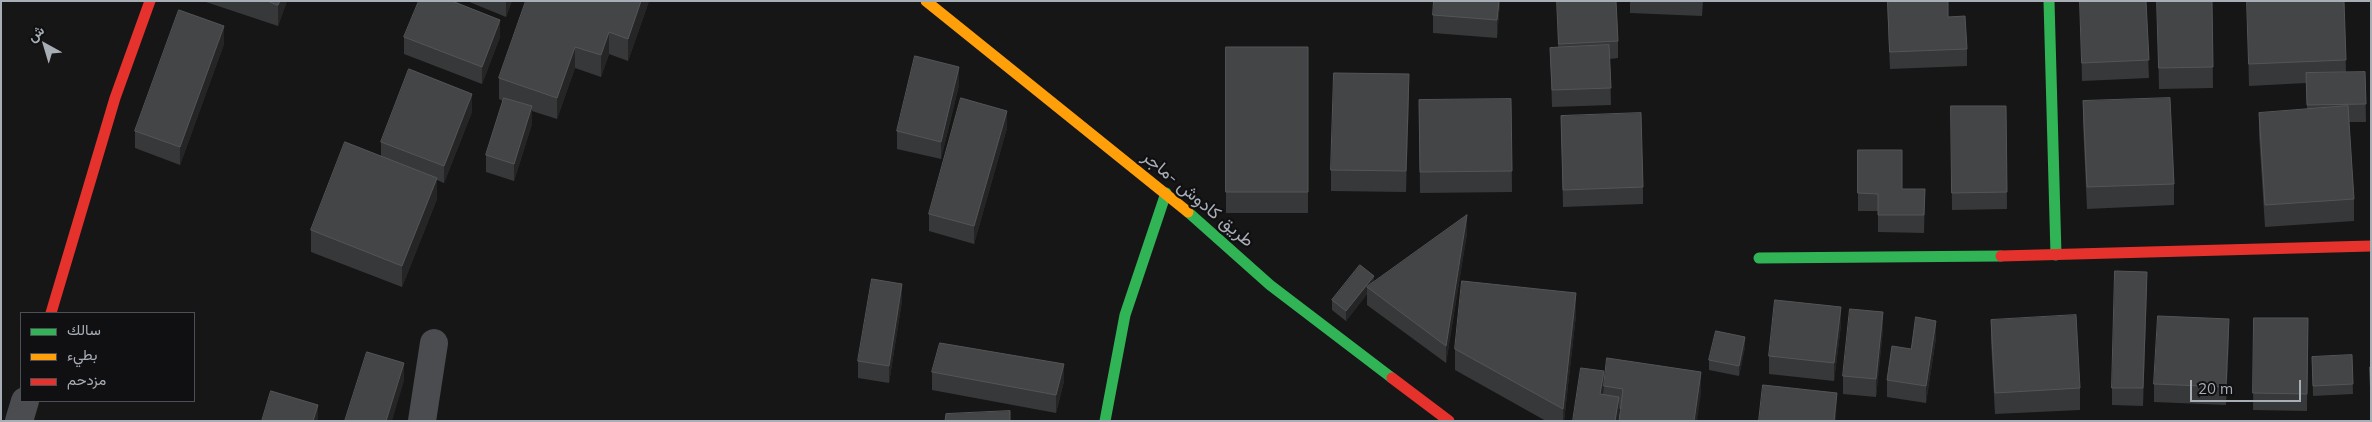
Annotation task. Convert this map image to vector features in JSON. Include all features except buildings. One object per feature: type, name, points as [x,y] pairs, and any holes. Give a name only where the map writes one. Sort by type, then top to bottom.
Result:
[{"type":"main road","points":[[51,312],[115,98],[150,1]]},
{"type":"main road","name":"طريق كادوش -ماجر","points":[[926,1],[1166,194],[1270,285],[1449,421]]},
{"type":"main road","points":[[2049,1],[2056,255]]},
{"type":"main road","points":[[1105,421],[1125,315],[1166,194]]},
{"type":"main road","points":[[1759,258],[2056,255],[2371,246]]},
{"type":"street","points":[[422,421],[434,343]]},
{"type":"street","points":[[19,421],[25,402]]},
{"type":"traffic: fast","points":[[2049,1],[2056,255]]},
{"type":"traffic: fast","points":[[1105,421],[1125,315],[1166,193]]},
{"type":"traffic: fast","points":[[1188,212],[1270,285],[1392,378]]},
{"type":"traffic: fast","points":[[1759,258],[2001,256]]},
{"type":"traffic: slow","points":[[926,1],[1188,212]]},
{"type":"traffic: jam","points":[[51,312],[115,98],[150,1]]},
{"type":"traffic: jam","points":[[2001,256],[2371,246]]},
{"type":"traffic: jam","points":[[1392,378],[1449,421]]}]
